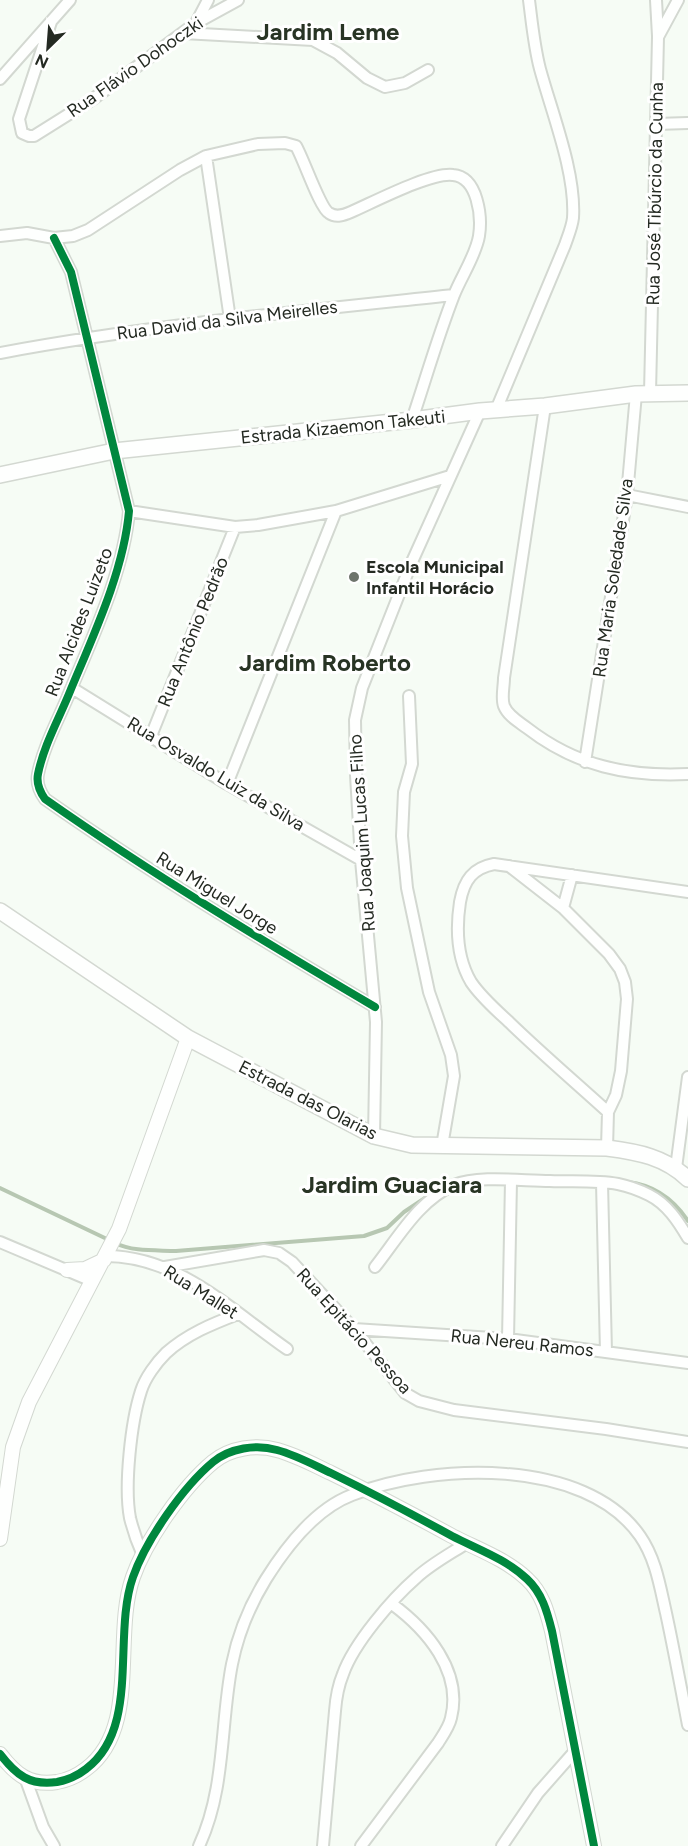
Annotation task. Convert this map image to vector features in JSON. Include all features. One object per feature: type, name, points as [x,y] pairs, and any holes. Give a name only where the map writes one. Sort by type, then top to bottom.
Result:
[{"type":"main road","name":"Estrada Kizaemon Takeuti","points":[[0,476],[114,451],[480,411],[546,406],[643,393],[688,393]]},
{"type":"main road","name":"Estrada das Olarias","points":[[0,911],[188,1038],[374,1136],[412,1145],[607,1148],[646,1155],[676,1168],[688,1179]]},
{"type":"street","points":[[0,79],[70,0]]},
{"type":"street","points":[[196,23],[208,0]]},
{"type":"street","name":"Rua Flávio Dohoczki","points":[[51,22],[19,119],[22,133],[29,136],[34,136],[93,99],[196,23],[238,0]]},
{"type":"street","points":[[496,410],[573,221],[573,202],[567,167],[539,66],[530,0]]},
{"type":"street","points":[[656,0],[658,37]]},
{"type":"street","name":"Rua José Tibúrcio da Cunha","points":[[643,393],[658,37],[678,0]]},
{"type":"street","points":[[183,33],[313,40],[337,53],[367,78],[385,87],[395,87],[428,70]]},
{"type":"street","points":[[656,124],[688,123]]},
{"type":"street","points":[[0,230],[6,235],[27,233],[54,238],[73,236],[88,230],[180,170],[206,156],[258,144],[285,143],[296,146],[325,210],[334,215],[341,216],[425,180],[446,175],[462,178],[473,191],[479,204],[479,238],[454,295],[412,420]]},
{"type":"street","points":[[206,156],[230,319]]},
{"type":"street","name":"Rua Alcides Luizeto","points":[[45,799],[38,779],[43,752],[72,688],[120,566],[127,538],[129,511],[71,272],[54,238]]},
{"type":"street","name":"Rua David da Silva Meirelles","points":[[0,353],[86,337],[454,295]]},
{"type":"street","name":"Rua Maria Soledade Silva","points":[[585,762],[643,393]]},
{"type":"street","points":[[546,406],[504,678],[504,706],[510,715],[562,752],[585,762],[633,772],[688,774]]},
{"type":"street","name":"Rua Joaquim Lucas Filho","points":[[374,1136],[377,1061],[375,1007],[361,860],[355,720],[363,688],[402,585],[480,411]]},
{"type":"street","points":[[129,511],[235,527],[292,520],[336,511],[450,476]]},
{"type":"street","points":[[627,495],[688,507]]},
{"type":"street","points":[[227,784],[336,511]]},
{"type":"street","name":"Rua Antônio Pedrão","points":[[151,736],[235,527]]},
{"type":"street","name":"Rua Osvaldo Luiz da Silva","points":[[72,688],[227,784],[361,860]]},
{"type":"street","points":[[409,696],[412,764],[404,792],[402,836],[407,888],[429,992],[451,1055],[454,1076],[442,1146]]},
{"type":"street","name":"Rua Miguel Jorge","points":[[45,799],[122,851],[375,1007]]},
{"type":"street","points":[[608,1112],[486,1001],[471,982],[462,961],[458,942],[461,897],[468,880],[477,869],[494,864],[688,892]]},
{"type":"street","points":[[509,866],[562,908],[609,954],[620,969],[625,982],[627,999],[621,1071],[616,1095],[608,1112],[607,1148]]},
{"type":"street","points":[[562,908],[572,875]]},
{"type":"street","points":[[0,1539],[14,1447],[29,1402],[86,1283],[106,1256],[119,1229],[188,1038]]},
{"type":"street","points":[[676,1168],[686,1118],[688,1077]]},
{"type":"street","points":[[508,1339],[512,1181]]},
{"type":"street","points":[[375,1267],[414,1217],[437,1195],[455,1185],[470,1182],[602,1183],[628,1187],[650,1195],[664,1205],[688,1238]]},
{"type":"street","points":[[602,1183],[606,1352]]},
{"type":"street","points":[[0,1242],[67,1270],[86,1283]]},
{"type":"street","name":"Rua Epitácio Pessoa","points":[[165,1267],[264,1250],[279,1253],[292,1262],[354,1329],[405,1393],[419,1401],[454,1410],[688,1442]]},
{"type":"street","points":[[67,1270],[85,1269],[106,1256]]},
{"type":"street","name":"Rua Mallet","points":[[106,1256],[126,1257],[165,1267],[213,1295],[287,1349]]},
{"type":"street","points":[[142,1553],[130,1516],[129,1484],[131,1443],[141,1389],[151,1371],[173,1348],[202,1329],[238,1314]]},
{"type":"street","name":"Rua Nereu Ramos","points":[[354,1329],[508,1339],[688,1363]]},
{"type":"street","points":[[0,1754],[14,1771],[26,1780],[57,1782],[75,1777],[103,1752],[118,1718],[126,1602],[142,1553],[172,1508],[213,1462],[236,1450],[253,1447],[276,1449],[368,1491],[501,1560],[527,1579],[546,1608],[594,1846]]},
{"type":"street","points":[[199,1846],[211,1817],[219,1779],[232,1664],[240,1635],[256,1598],[280,1558],[310,1524],[334,1505],[352,1495],[416,1477],[452,1473],[494,1473],[535,1477],[581,1492],[614,1508],[641,1537],[656,1568],[688,1725]]},
{"type":"street","points":[[323,1846],[338,1690],[343,1673],[354,1651],[416,1578],[467,1543]]},
{"type":"street","points":[[362,1846],[438,1743],[449,1726],[452,1716],[452,1689],[438,1652],[425,1633],[392,1604]]},
{"type":"street","points":[[502,1846],[538,1793],[575,1751]]},
{"type":"street","points":[[26,1780],[43,1827],[54,1846]]},
{"type":"waterway","points":[[628,1182],[655,1190],[670,1200],[688,1221]]},
{"type":"waterway","points":[[0,1188],[109,1240]]},
{"type":"waterway","points":[[115,1243],[137,1249],[176,1251],[364,1236],[387,1228],[404,1212],[434,1192]]},
{"type":"cycle path","points":[[54,238],[71,272],[129,511],[121,556],[107,602],[44,752],[38,778],[40,791],[45,799],[167,880],[375,1007]]},
{"type":"cycle path","points":[[0,1754],[12,1768],[24,1777],[47,1783],[76,1776],[103,1751],[114,1730],[120,1706],[127,1601],[133,1577],[147,1547],[178,1500],[213,1462],[235,1450],[252,1447],[269,1448],[311,1464],[491,1555],[519,1572],[537,1590],[552,1631],[594,1846]]},
{"type":"place","name":"Escola Municipal Infantil Horácio","points":[[354,577]]},
{"type":"district","name":"Jardim Leme","points":[[328,31]]},
{"type":"district","name":"Jardim Roberto","points":[[325,662]]},
{"type":"district","name":"Jardim Guaciara","points":[[392,1184]]}]
